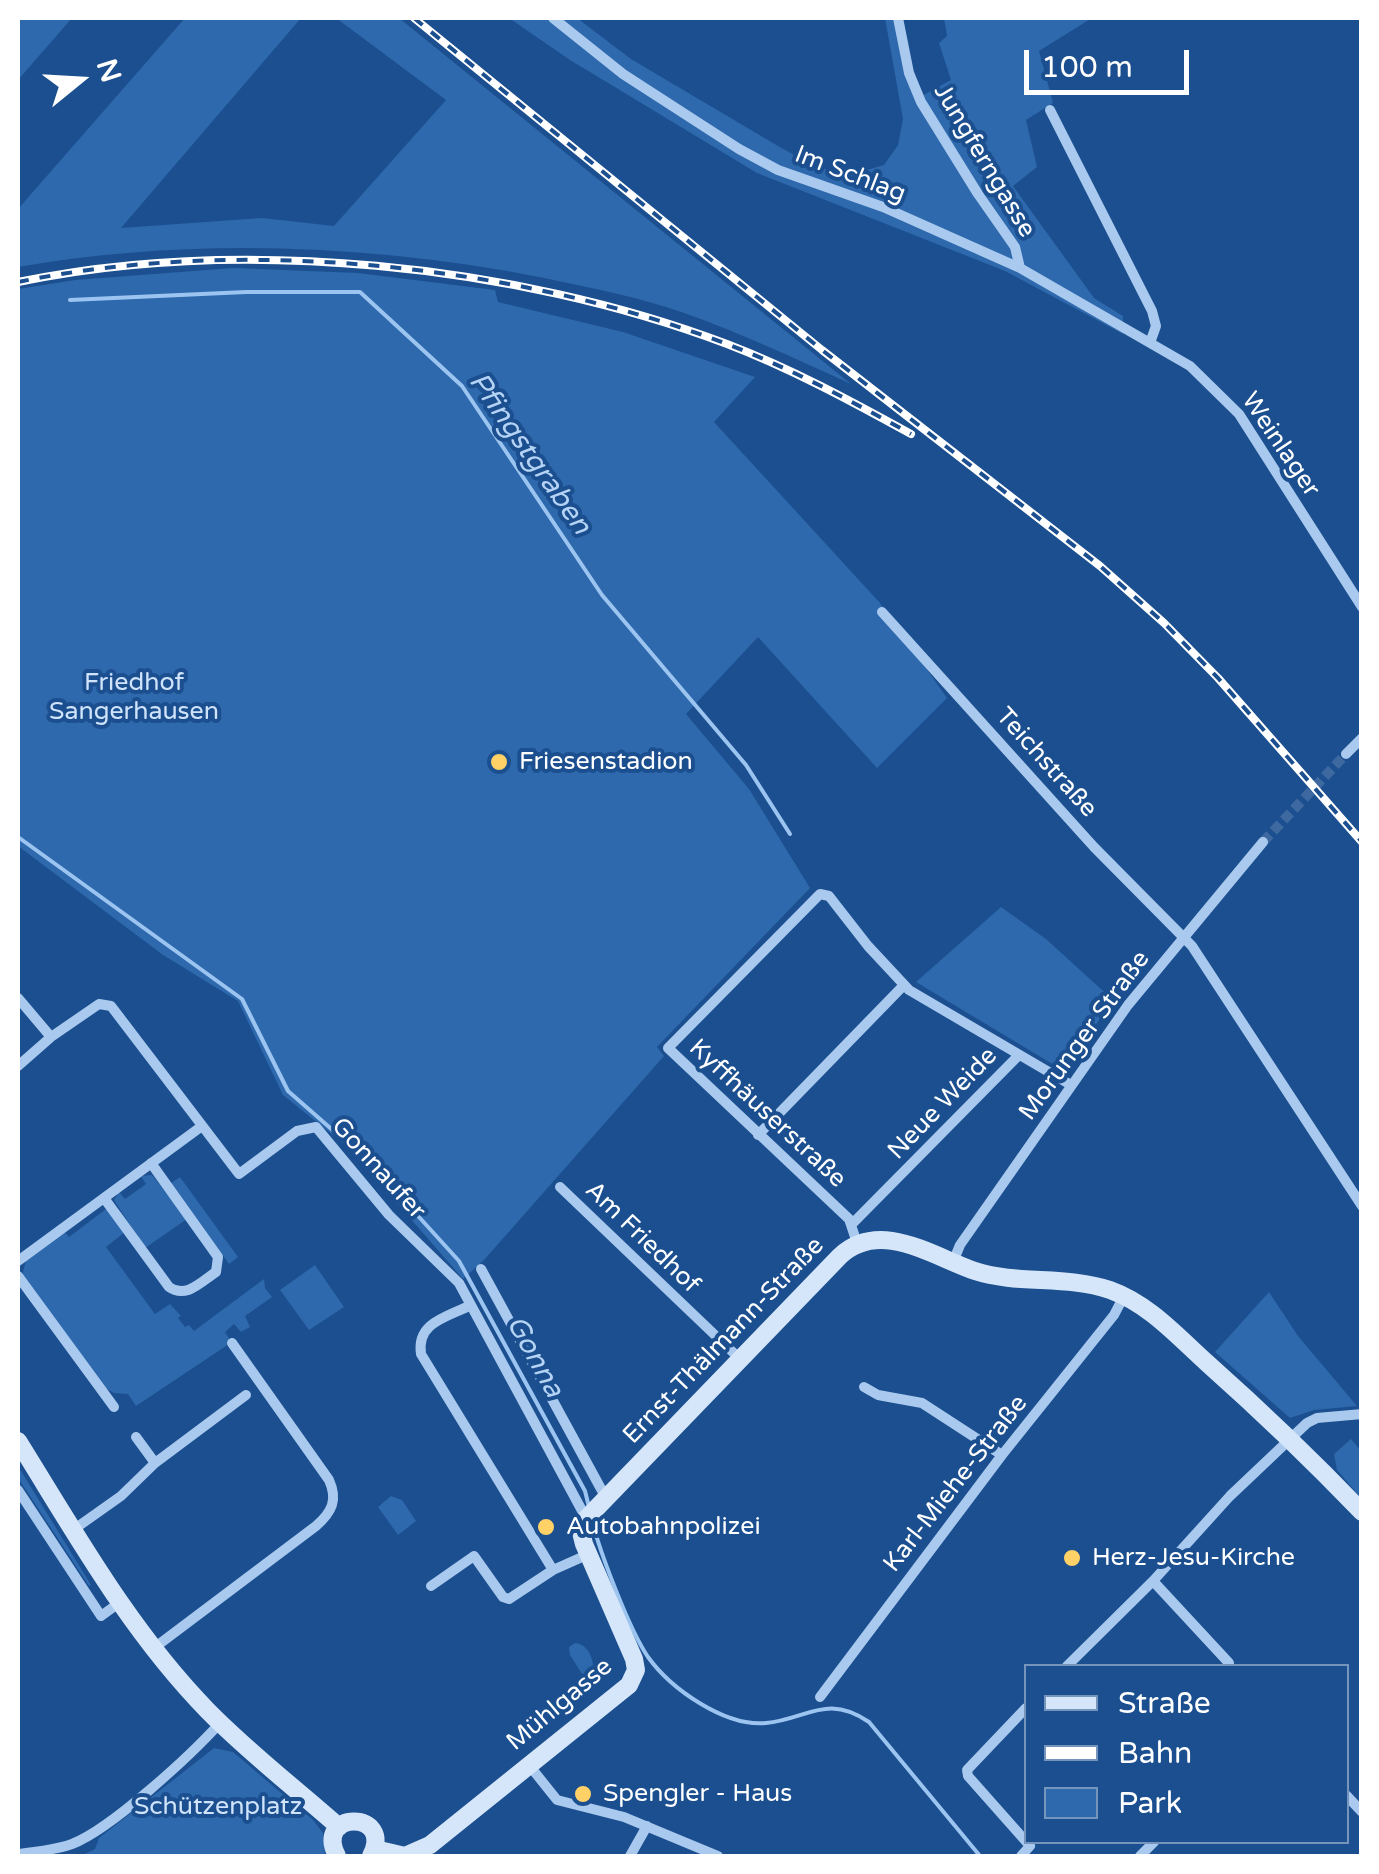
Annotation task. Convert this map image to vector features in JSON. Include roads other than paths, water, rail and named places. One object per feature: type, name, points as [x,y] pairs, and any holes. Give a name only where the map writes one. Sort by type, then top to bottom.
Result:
[{"type":"street","name":"Im Schlag","points":[[553,18],[623,74],[738,149],[778,170],[883,207],[1020,268],[1151,340]]},
{"type":"street","name":"Jungferngasse","points":[[898,18],[909,72],[921,102],[1015,247],[1020,268]]},
{"type":"street","points":[[1050,110],[1152,311],[1156,326],[1151,340]]},
{"type":"street","name":"Weinlager","points":[[1151,340],[1209,381],[1239,414],[1362,606]]},
{"type":"street","name":"Teichstraße","points":[[882,612],[1094,847],[1184,936],[1362,1206]]},
{"type":"street","points":[[1346,754],[1362,738]]},
{"type":"street","name":"Morunger Straße","points":[[953,1262],[960,1244],[1128,1006],[1263,842]]},
{"type":"street","name":"Kyffhäuserstraße","points":[[858,1243],[852,1223],[668,1048],[823,892],[904,985]]},
{"type":"street","points":[[758,1135],[904,985],[1071,1085]]},
{"type":"street","points":[[18,998],[52,1037],[18,1066]]},
{"type":"street","name":"Gonnaufer","points":[[52,1037],[99,1004],[110,1006],[239,1174],[297,1131],[316,1127],[389,1215],[456,1280],[471,1305]]},
{"type":"street","name":"Neue Weide","points":[[852,1223],[1019,1054]]},
{"type":"street","points":[[18,1261],[202,1126]]},
{"type":"street","points":[[104,1198],[169,1288],[188,1291],[216,1272],[218,1257],[151,1163]]},
{"type":"street","name":"Am Friedhof","points":[[560,1188],[740,1359]]},
{"type":"street","name":"Ernst-Thälmann-Straße","points":[[594,1510],[840,1256],[858,1243],[887,1240],[985,1274],[1080,1282],[1124,1296],[1154,1314],[1291,1439],[1362,1512]]},
{"type":"street","points":[[481,1269],[594,1510]]},
{"type":"street","points":[[18,1276],[114,1407]]},
{"type":"street","name":"Karl-Miehe-Straße","points":[[820,1697],[1114,1315],[1124,1296]]},
{"type":"street","points":[[552,1570],[421,1354],[420,1340],[425,1330],[471,1305],[594,1510]]},
{"type":"street","points":[[154,1648],[316,1526],[334,1501],[329,1480],[232,1343]]},
{"type":"street","points":[[864,1387],[878,1395],[922,1403],[1002,1456]]},
{"type":"street","points":[[74,1530],[246,1395]]},
{"type":"street","points":[[1069,1664],[1154,1581],[1188,1540],[1312,1420],[1362,1414]]},
{"type":"street","points":[[136,1437],[154,1464]]},
{"type":"street","points":[[18,1441],[119,1602],[154,1648],[220,1723],[339,1827]]},
{"type":"street","points":[[18,1492],[101,1616],[119,1602]]},
{"type":"street","name":"Mühlgasse","points":[[373,1853],[405,1856],[430,1845],[620,1694],[634,1675],[632,1652],[581,1532],[594,1510]]},
{"type":"street","points":[[430,1586],[474,1556],[507,1600],[552,1570],[589,1554]]},
{"type":"street","points":[[1154,1581],[1229,1664]]},
{"type":"street","points":[[1024,1710],[971,1764],[968,1776],[1024,1839]]},
{"type":"street","points":[[18,1854],[53,1849],[94,1832],[168,1773],[220,1723]]},
{"type":"street","points":[[529,1765],[557,1800],[610,1812],[718,1856]]},
{"type":"street","points":[[337,1856],[332,1842],[339,1827],[354,1821],[365,1824],[375,1837],[373,1853]]},
{"type":"street","points":[[630,1856],[647,1826]]},
{"type":"waterway","name":"Pfingstgraben","points":[[70,300],[246,292],[360,292],[462,386],[602,595],[746,765],[790,834]]},
{"type":"waterway","name":"Gonna","points":[[18,837],[242,999],[288,1091],[369,1162],[459,1261],[585,1491],[589,1507]]},
{"type":"waterway","name":"Gonna","points":[[592,1521],[632,1629],[648,1657],[670,1681],[700,1704],[750,1723],[780,1721],[829,1709],[841,1709],[869,1722],[980,1856]]},
{"type":"tunnel","points":[[1263,842],[1346,754]]},
{"type":"railway","points":[[414,18],[822,350],[1100,566],[1218,678],[1362,842]]},
{"type":"railway","points":[[18,282],[103,268],[192,261],[284,260],[468,277],[645,316],[727,344],[797,374],[911,434]]},
{"type":"place","name":"Friesenstadion","points":[[499,762]]},
{"type":"place","name":"Autobahnpolizei","points":[[546,1527]]},
{"type":"place","name":"Herz-Jesu-Kirche","points":[[1072,1558]]},
{"type":"place","name":"Spengler - Haus","points":[[583,1794]]},
{"type":"park label","name":"Friedhof Sangerhausen","points":[[134,698]]},
{"type":"park label","name":"Schützenplatz","points":[[218,1807]]}]
